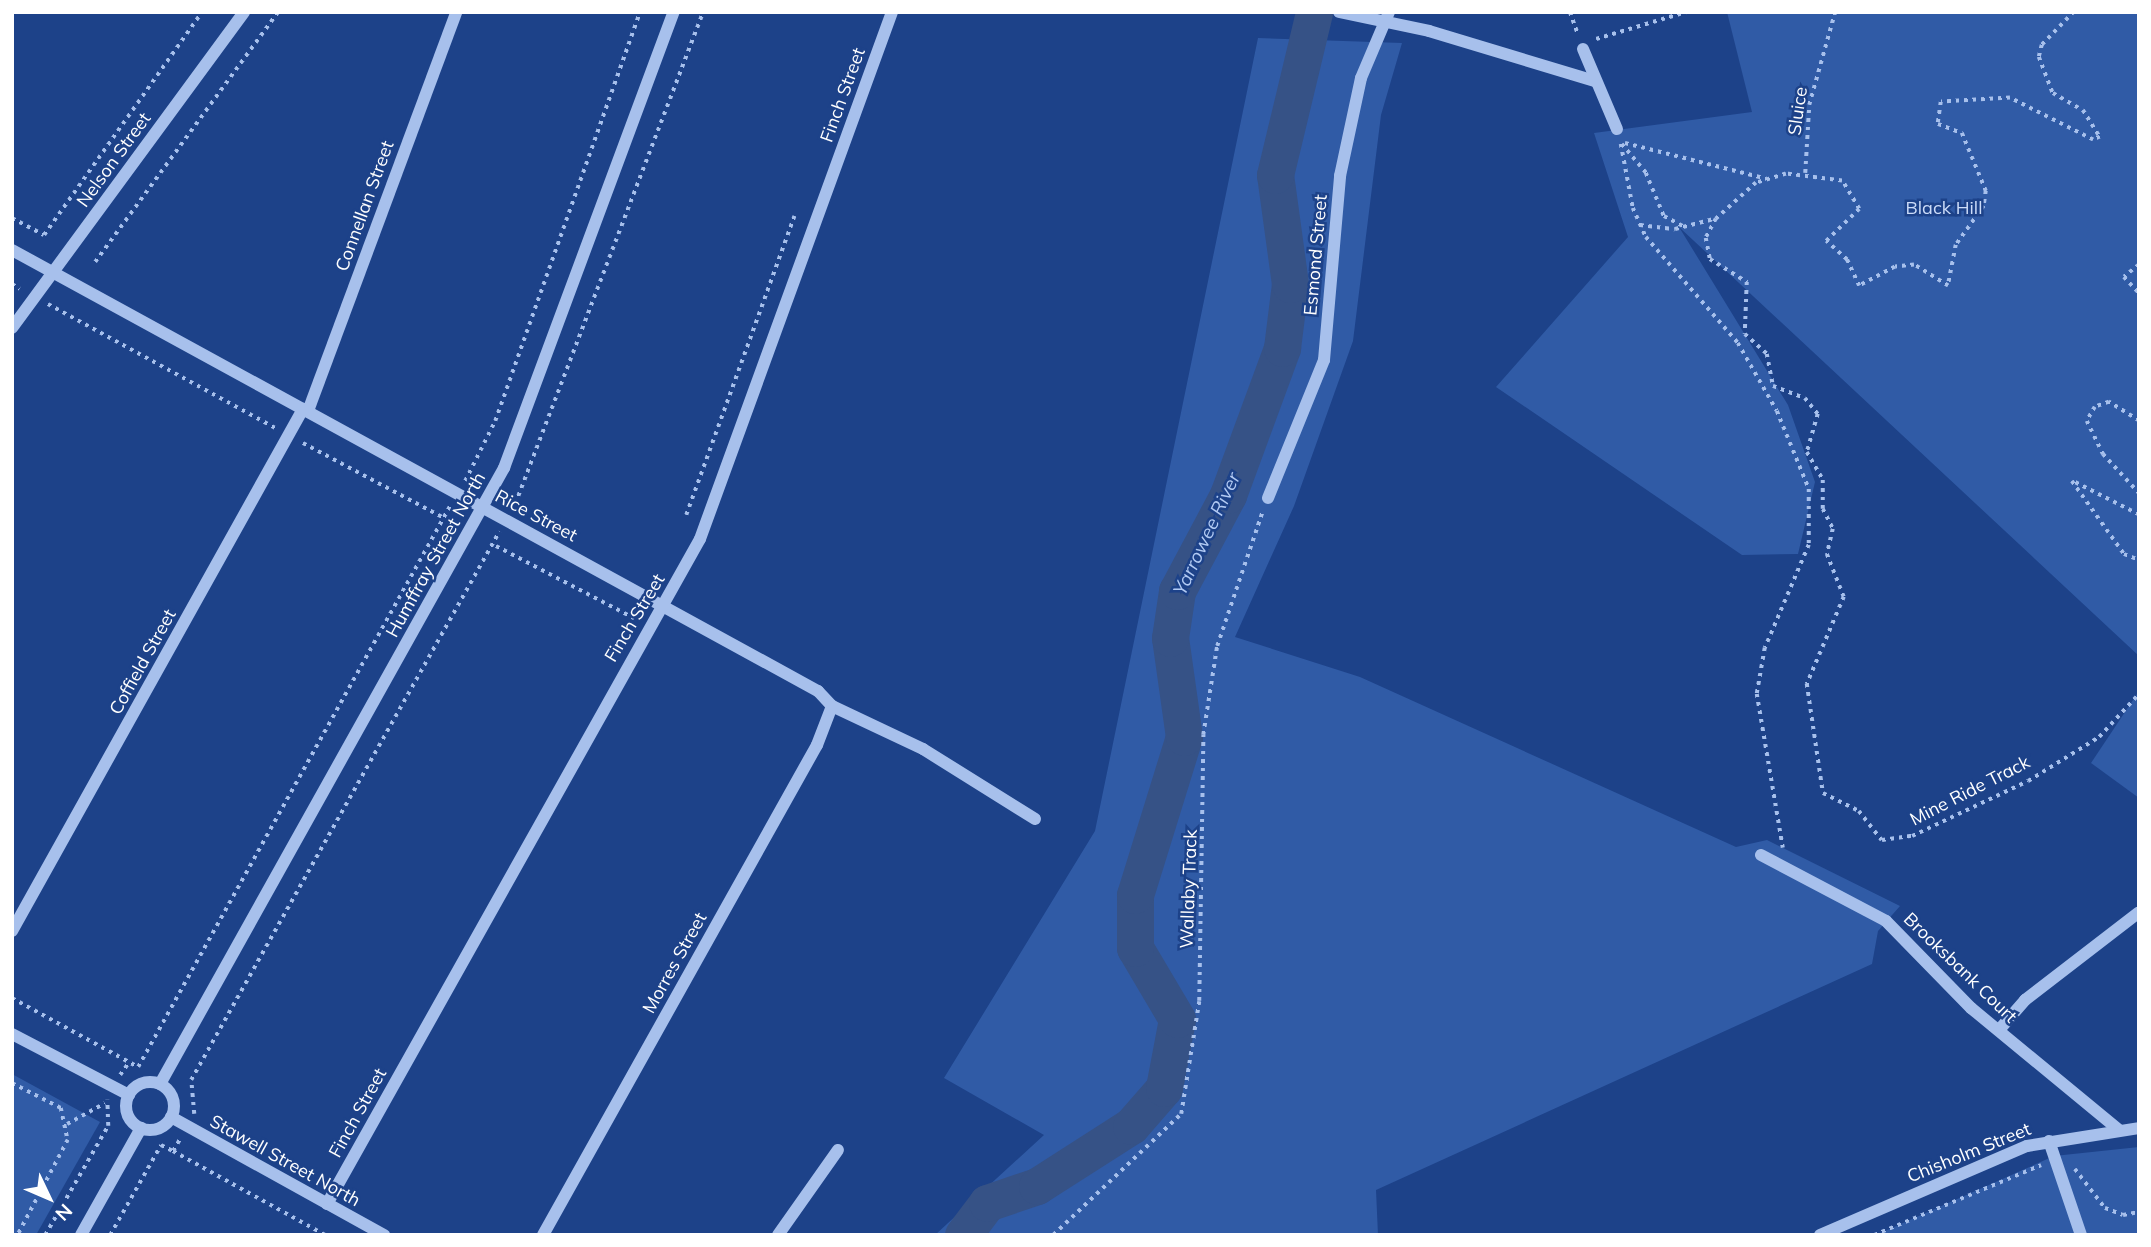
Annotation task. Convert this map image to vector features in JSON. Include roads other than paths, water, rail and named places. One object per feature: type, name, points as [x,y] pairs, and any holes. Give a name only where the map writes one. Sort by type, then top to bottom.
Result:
[{"type":"street","name":"Nelson Street","points":[[12,328],[244,12]]},
{"type":"street","name":"Connellan Street","points":[[305,410],[456,12]]},
{"type":"street","name":"Humffray Street North","points":[[160,1084],[483,508],[524,421],[674,12]]},
{"type":"street","name":"Finch Street","points":[[327,1204],[700,539],[892,12]]},
{"type":"street","points":[[1340,12],[1386,16],[1595,81]]},
{"type":"street","name":"Esmond Street","points":[[1268,498],[1324,360],[1340,177],[1361,78],[1386,16]]},
{"type":"street","points":[[1582,46],[1619,135]]},
{"type":"street","name":"Rice Street","points":[[12,250],[818,691],[832,706],[923,749],[1035,819]]},
{"type":"street","name":"Coffield Street","points":[[12,931],[305,410]]},
{"type":"street","name":"Morres Street","points":[[543,1235],[817,745],[832,706]]},
{"type":"street","name":"Brooksbank Court","points":[[1761,855],[1796,870],[1886,921],[1999,1030],[2119,1130]]},
{"type":"street","points":[[1999,1030],[2025,1000],[2138,913]]},
{"type":"street","points":[[12,1034],[129,1096]]},
{"type":"street","points":[[143,1083],[160,1084],[173,1098],[171,1117],[159,1128],[141,1128],[129,1117],[129,1096],[143,1083]]},
{"type":"street","name":"Stawell Street North","points":[[171,1117],[384,1235]]},
{"type":"street","points":[[81,1235],[141,1128]]},
{"type":"street","name":"Chisholm Street","points":[[1819,1235],[2049,1141],[2139,1128]]},
{"type":"street","points":[[2049,1141],[2081,1235]]},
{"type":"street","points":[[778,1235],[838,1150]]},
{"type":"waterway","name":"Yarrowee River","points":[[963,1235],[987,1203],[1037,1186],[1131,1126],[1164,1088],[1177,1019],[1135,948],[1135,895],[1184,737],[1170,638],[1177,591],[1228,495],[1282,348],[1290,284],[1275,175],[1314,12]]},
{"type":"park label","name":"Black Hill","points":[[1944,208]]}]
